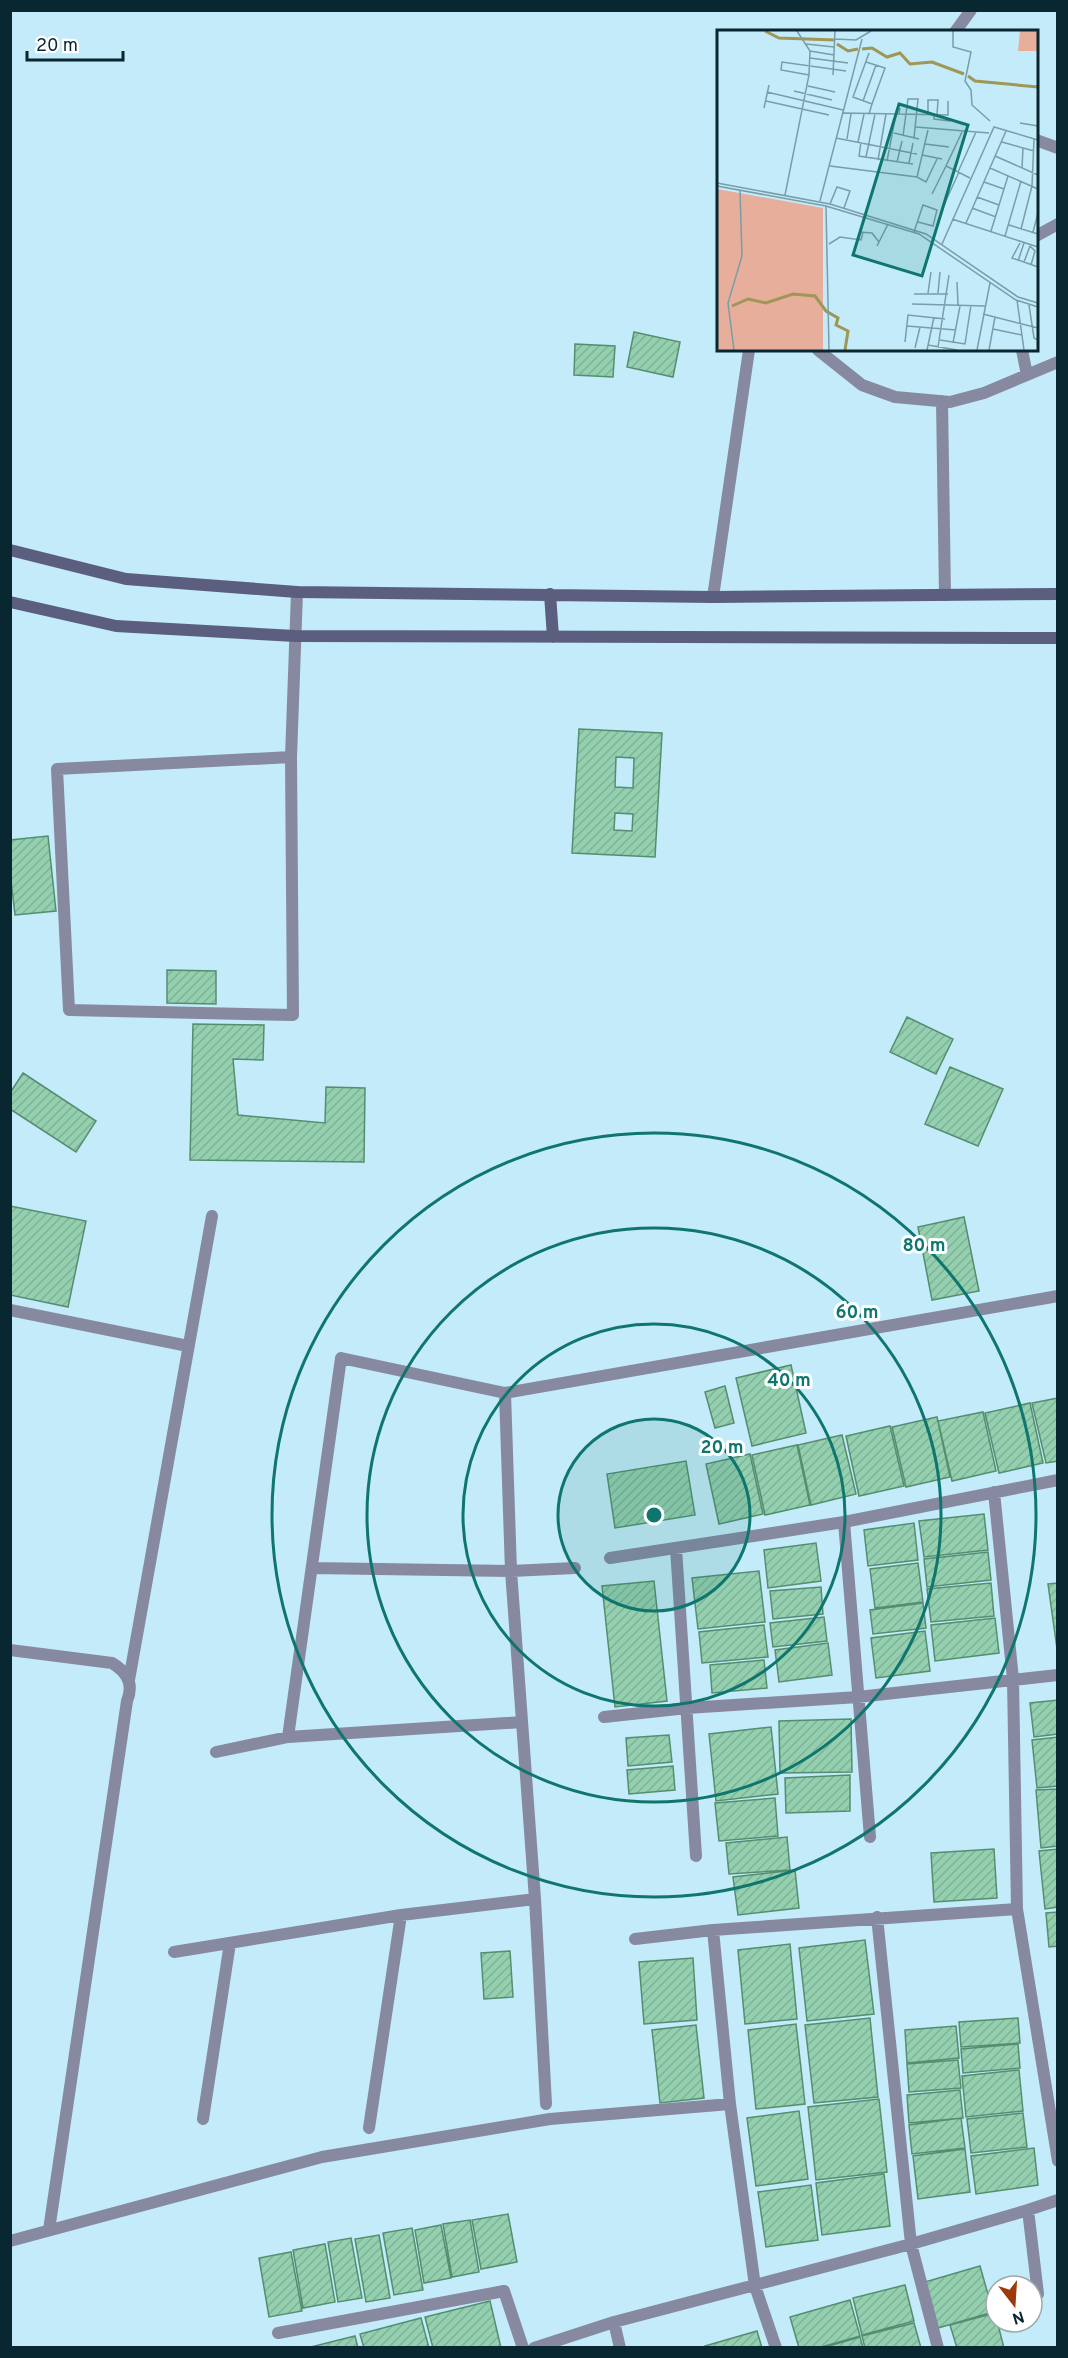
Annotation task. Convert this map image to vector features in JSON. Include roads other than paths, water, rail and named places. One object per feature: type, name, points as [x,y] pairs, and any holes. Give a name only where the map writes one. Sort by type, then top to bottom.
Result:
[{"type":"street","points":[[956,30],[971,10]]},
{"type":"street","points":[[1038,141],[1058,148]]},
{"type":"street","points":[[1038,235],[1058,224]]},
{"type":"street","points":[[713,597],[749,351]]},
{"type":"street","points":[[819,351],[862,385],[895,397],[950,402],[984,393],[1058,362]]},
{"type":"street","points":[[1022,351],[1027,375]]},
{"type":"street","points":[[942,401],[945,595]]},
{"type":"street","points":[[10,550],[126,579],[297,592],[713,597],[1058,594]]},
{"type":"street","points":[[291,757],[57,769],[69,1010],[293,1015],[291,757],[297,592]]},
{"type":"street","points":[[550,594],[553,637]]},
{"type":"street","points":[[10,602],[116,626],[295,636],[1058,638]]},
{"type":"street","points":[[50,2230],[131,1690],[129,1680],[212,1216]]},
{"type":"street","points":[[288,1737],[341,1358],[505,1393],[1058,1296]]},
{"type":"street","points":[[10,1310],[189,1346]]},
{"type":"street","points":[[505,1393],[511,1571],[535,1899],[546,2104]]},
{"type":"street","points":[[610,1558],[844,1522],[1058,1480]]},
{"type":"street","points":[[994,1492],[1013,1678],[1017,1909],[1058,2161]]},
{"type":"street","points":[[844,1522],[870,1837]]},
{"type":"street","points":[[676,1548],[696,1856]]},
{"type":"street","points":[[312,1568],[511,1571],[575,1568]]},
{"type":"street","points":[[10,1650],[112,1663],[120,1668],[129,1680]]},
{"type":"street","points":[[604,1717],[687,1708],[858,1697],[1013,1678],[1058,1675]]},
{"type":"street","points":[[216,1752],[288,1737],[522,1722]]},
{"type":"street","points":[[174,1952],[401,1915],[535,1899]]},
{"type":"street","points":[[635,1939],[713,1930],[877,1917],[1017,1909]]},
{"type":"street","points":[[369,2128],[401,1915]]},
{"type":"street","points":[[877,1917],[911,2244],[938,2348]]},
{"type":"street","points":[[713,1930],[730,2104],[755,2286],[776,2348]]},
{"type":"street","points":[[203,2119],[230,1943]]},
{"type":"street","points":[[10,2241],[322,2157],[550,2119],[730,2104]]},
{"type":"street","points":[[534,2348],[614,2322],[911,2244],[1058,2200]]},
{"type":"street","points":[[1028,2210],[1036,2274]]},
{"type":"street","points":[[278,2333],[504,2291],[523,2348]]},
{"type":"street","points":[[614,2322],[620,2348]]}]
